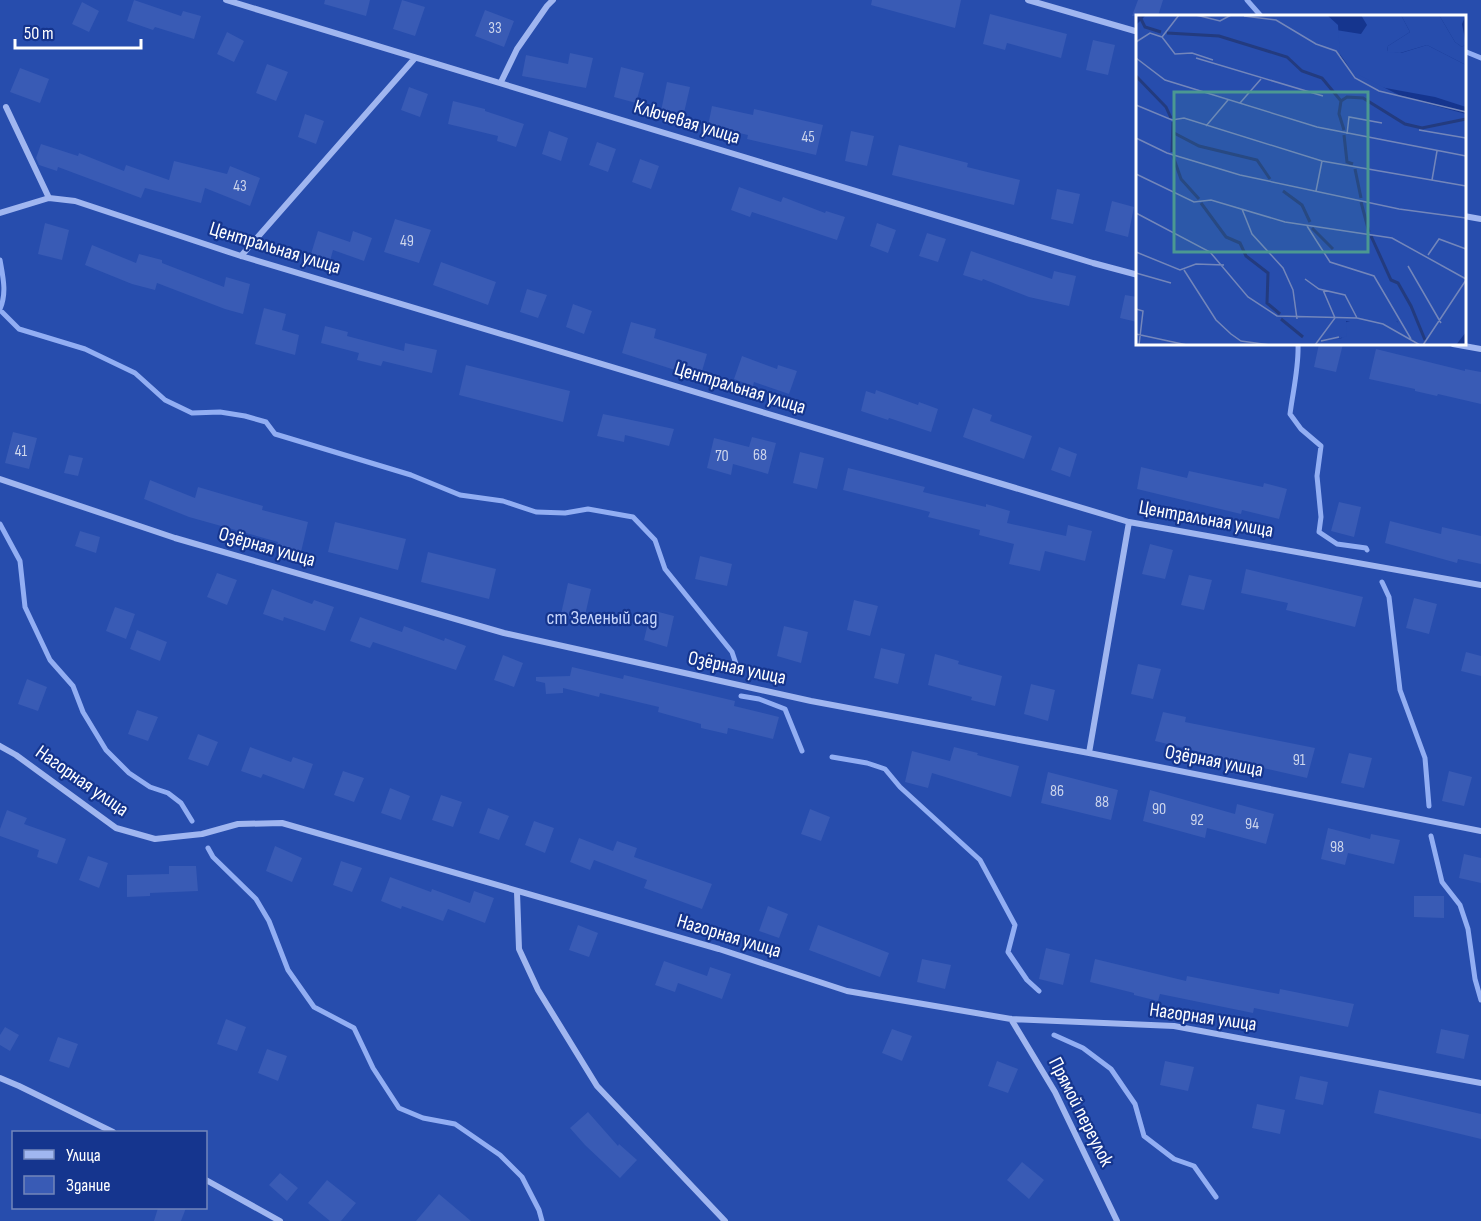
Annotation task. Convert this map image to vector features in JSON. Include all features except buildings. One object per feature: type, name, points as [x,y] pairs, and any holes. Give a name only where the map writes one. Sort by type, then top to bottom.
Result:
[{"type":"street","name":"Ключевая улица","points":[[226,0],[1136,275]]},
{"type":"street","points":[[501,82],[517,49],[553,0]]},
{"type":"street","points":[[1028,0],[1136,31]]},
{"type":"street","points":[[241,256],[415,58]]},
{"type":"street","points":[[6,107],[49,198]]},
{"type":"street","name":"Центральная улица","points":[[0,213],[49,198],[75,201],[241,256],[1129,522],[1481,585]]},
{"type":"street","points":[[1466,216],[1481,219]]},
{"type":"street","points":[[1459,345],[1481,349]]},
{"type":"street","name":"Озёрная улица","points":[[0,479],[176,538],[504,633],[811,701],[1089,753],[1481,831]]},
{"type":"street","points":[[1089,753],[1129,522]]},
{"type":"street","name":"Нагорная улица","points":[[0,747],[16,755],[116,828],[155,839],[202,834],[238,824],[282,823],[719,949],[847,991],[1011,1019],[1174,1026],[1481,1083]]},
{"type":"street","points":[[517,892],[519,949],[538,990],[597,1086],[725,1221]]},
{"type":"street","name":"Прямой переулок","points":[[1011,1019],[1055,1092],[1117,1221]]},
{"type":"street","points":[[0,1078],[111,1131]]},
{"type":"street","points":[[207,1181],[280,1221]]},
{"type":"green space","name":"ст Зеленый сад","points":[[0,0],[1481,0],[1481,1221],[0,1221]]},
{"type":"waterway","points":[[1247,0],[1260,15]]},
{"type":"waterway","points":[[1466,52],[1481,58]]},
{"type":"waterway","points":[[0,260],[4,291],[0,309]]},
{"type":"waterway","points":[[0,310],[19,329],[85,349],[135,373],[165,400],[192,413],[220,412],[266,422],[275,434],[411,475],[460,495],[503,501],[536,512],[565,513],[588,509],[633,517],[655,540],[665,569],[732,652],[739,673]]},
{"type":"waterway","points":[[1298,345],[1297,370],[1290,414],[1301,429],[1321,446],[1317,476],[1321,517],[1319,532],[1337,544],[1367,550]]},
{"type":"waterway","points":[[0,524],[20,561],[25,607],[50,660],[73,686],[83,712],[106,750],[129,773],[150,787],[168,793],[181,803],[192,821]]},
{"type":"waterway","points":[[1382,582],[1389,597],[1400,690],[1425,758],[1429,806]]},
{"type":"waterway","points":[[741,696],[759,699],[785,709],[802,751]]},
{"type":"waterway","points":[[832,757],[867,763],[885,769],[900,787],[980,860],[1015,925],[1008,952],[1027,980],[1039,991]]},
{"type":"waterway","points":[[1431,836],[1442,882],[1460,905],[1468,929],[1475,979],[1481,1000]]},
{"type":"waterway","points":[[208,848],[213,857],[256,899],[269,921],[288,970],[314,1007],[354,1028],[373,1068],[399,1108],[423,1118],[455,1124],[500,1155],[522,1177],[539,1210],[542,1221]]},
{"type":"waterway","points":[[1054,1035],[1083,1048],[1111,1069],[1135,1104],[1144,1136],[1174,1159],[1194,1166],[1216,1197]]}]
